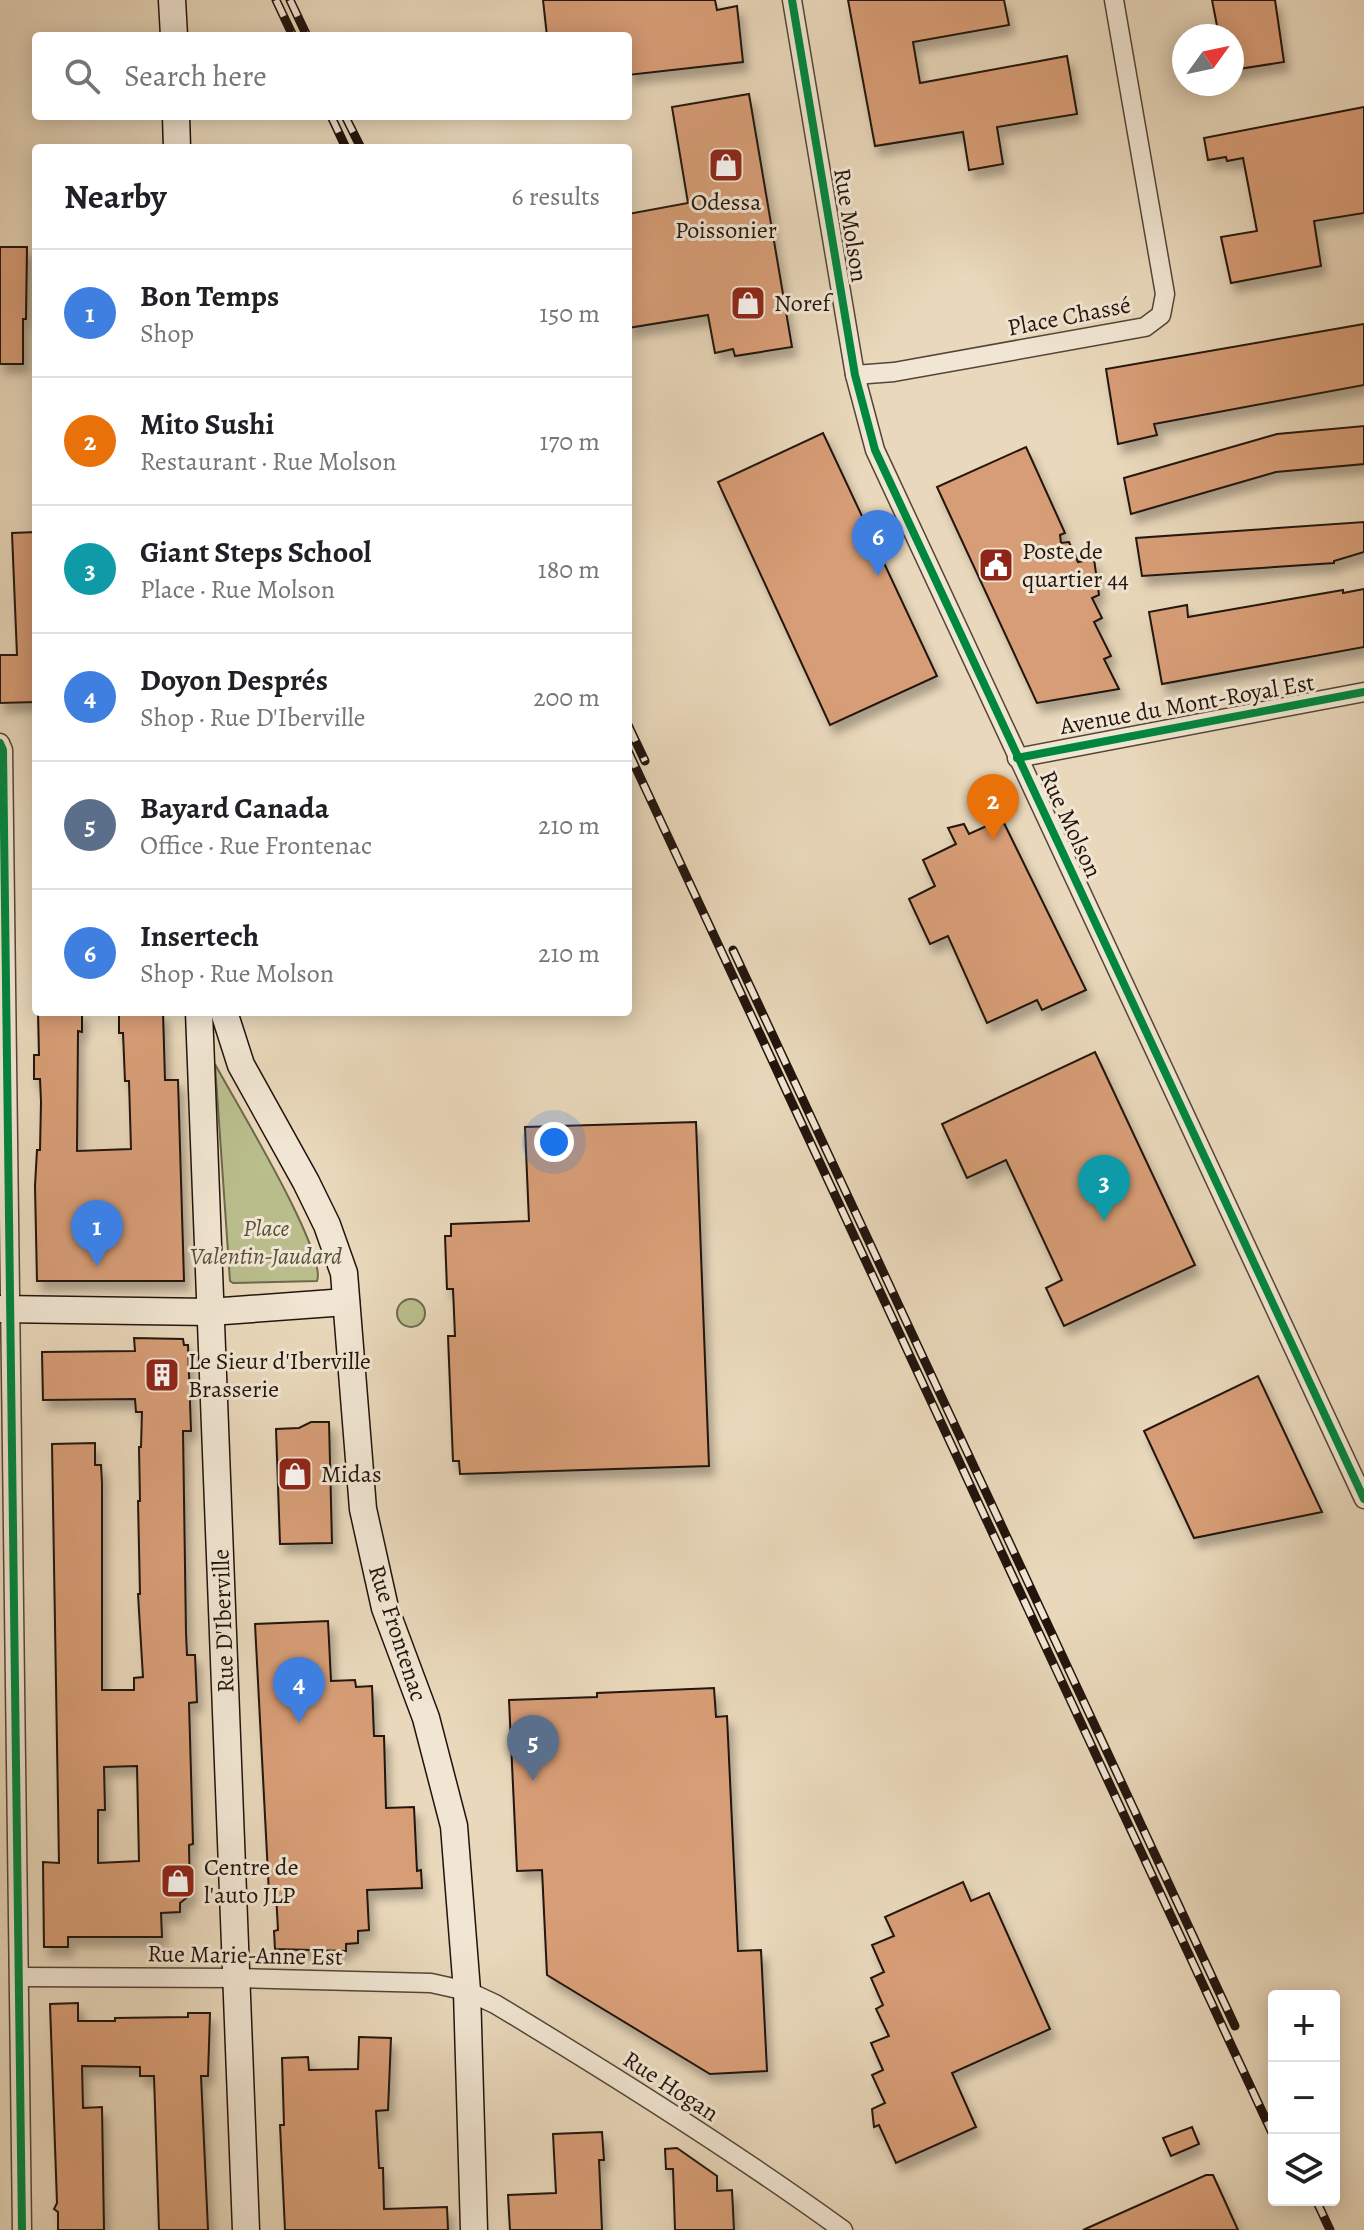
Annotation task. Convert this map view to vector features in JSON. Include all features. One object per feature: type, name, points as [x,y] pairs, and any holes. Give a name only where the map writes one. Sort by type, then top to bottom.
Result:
[{"type":"main road","points":[[172,0],[174,32]]},
{"type":"main road","points":[[176,120],[177,144]]},
{"type":"main road","name":"Rue D'Iberville","points":[[199,1016],[246,2230]]},
{"type":"main road","name":"Rue Frontenac","points":[[225,1016],[241,1065],[327,1225],[344,1273],[363,1509],[385,1608],[426,1718],[454,1826],[467,1991],[474,2230]]},
{"type":"main road","points":[[6,1309],[210,1312],[346,1302]]},
{"type":"street","name":"Rue Molson","points":[[792,0],[855,375],[875,450],[1364,1499]]},
{"type":"street","name":"Place Chassé","points":[[855,375],[894,372],[1145,327],[1161,315],[1165,294],[1114,0]]},
{"type":"street","name":"Avenue du Mont-Royal Est","points":[[1017,758],[1364,692]]},
{"type":"street","points":[[0,743],[3,750],[7,1592],[20,1977],[22,2230]]},
{"type":"street","name":"Rue Marie-Anne Est","points":[[20,1977],[431,1983],[467,1991]]},
{"type":"street","name":"Rue Hogan","points":[[467,1991],[495,2004],[654,2102],[790,2191],[843,2230]]},
{"type":"green space","name":"Place Valentin-Jaudard","points":[[215,1064],[294,1209],[317,1265],[317,1281],[230,1281]]},
{"type":"green space","points":[[411,1299],[421,1303],[425,1313],[421,1323],[411,1327],[401,1323],[397,1313],[401,1303]]},
{"type":"building","points":[[543,0],[715,0],[717,10],[737,6],[743,62],[632,75],[632,32],[547,32]]},
{"type":"building","points":[[848,0],[1004,0],[1009,25],[913,42],[920,83],[1067,56],[1077,114],[997,127],[1003,164],[969,170],[963,132],[875,146]]},
{"type":"building","points":[[1212,0],[1275,0],[1284,62],[1244,68],[1244,24],[1217,24]]},
{"type":"building","points":[[749,94],[792,347],[735,356],[733,349],[715,353],[708,315],[632,327],[632,213],[688,203],[672,107]]},
{"type":"building","points":[[1364,107],[1364,213],[1314,221],[1321,266],[1231,283],[1221,237],[1257,231],[1243,158],[1208,160],[1204,138]]},
{"type":"building","points":[[0,247],[27,247],[23,364],[0,364]]},
{"type":"building","points":[[1364,324],[1364,385],[1154,424],[1157,435],[1118,444],[1106,369]]},
{"type":"building","points":[[1364,426],[1364,464],[1276,472],[1131,514],[1124,478],[1277,434]]},
{"type":"building","points":[[823,433],[937,676],[830,725],[718,482]]},
{"type":"building","points":[[1026,447],[1065,533],[1060,535],[1061,543],[1069,542],[1078,562],[1094,559],[1099,595],[1092,598],[1102,618],[1094,622],[1111,656],[1104,659],[1119,689],[1037,703],[937,487]]},
{"type":"building","points":[[1364,522],[1364,552],[1334,563],[1142,576],[1136,538]]},
{"type":"building","points":[[32,532],[32,702],[0,703],[0,655],[17,655],[12,533]]},
{"type":"building","points":[[1364,589],[1364,647],[1162,684],[1149,612],[1187,605],[1188,617]]},
{"type":"building","points":[[1002,819],[1086,990],[1042,1010],[1037,1000],[987,1023],[948,936],[930,944],[909,899],[935,886],[923,860],[956,844],[948,828],[964,824],[969,834]]},
{"type":"building","points":[[38,1016],[82,1016],[82,1032],[78,1031],[77,1151],[131,1149],[129,1081],[125,1081],[123,1033],[119,1033],[119,1016],[163,1016],[165,1080],[178,1080],[184,1281],[37,1281],[35,1186],[37,1150],[40,1150],[41,1102],[40,1079],[34,1079],[34,1055],[39,1055]]},
{"type":"building","points":[[1095,1052],[1195,1265],[1064,1326],[1046,1288],[1062,1280],[1006,1160],[967,1178],[942,1124]]},
{"type":"building","points":[[696,1122],[709,1466],[460,1474],[459,1461],[453,1461],[448,1336],[455,1336],[453,1289],[447,1289],[445,1236],[451,1236],[451,1224],[529,1221],[525,1127]]},
{"type":"building","points":[[134,1338],[183,1339],[184,1345],[188,1345],[191,1431],[183,1431],[186,1633],[187,1655],[195,1655],[197,1702],[189,1703],[193,1844],[189,1845],[190,1895],[180,1903],[180,1912],[161,1913],[162,1937],[68,1937],[68,1947],[44,1947],[43,1862],[59,1863],[52,1444],[95,1443],[95,1465],[101,1465],[102,1690],[134,1690],[134,1678],[143,1677],[138,1594],[142,1412],[136,1412],[135,1399],[43,1400],[42,1352],[135,1351]],"holes":[[[137,1766],[139,1861],[98,1863],[98,1810],[105,1810],[104,1767]]]},
{"type":"building","points":[[1258,1376],[1322,1512],[1194,1538],[1144,1431]]},
{"type":"building","points":[[311,1422],[329,1422],[332,1543],[280,1544],[276,1429],[299,1428]]},
{"type":"building","points":[[328,1621],[331,1681],[355,1680],[356,1687],[372,1686],[374,1736],[384,1736],[386,1808],[414,1807],[417,1871],[421,1870],[422,1888],[367,1890],[369,1930],[358,1931],[358,1943],[346,1944],[346,1951],[275,1949],[274,1931],[278,1930],[276,1893],[269,1893],[255,1624]]},
{"type":"building","points":[[714,1688],[716,1717],[727,1716],[738,1951],[761,1950],[767,2071],[710,2074],[547,1975],[542,1870],[517,1871],[509,1700]]},
{"type":"building","points":[[963,1882],[971,1901],[989,1893],[1050,2029],[952,2073],[976,2127],[896,2163],[879,2125],[874,2127],[872,2109],[885,2103],[872,2075],[883,2070],[871,2043],[889,2036],[876,2009],[883,2005],[871,1978],[884,1972],[872,1945],[894,1936],[885,1917]]},
{"type":"building","points":[[78,2003],[78,2021],[188,2017],[188,2013],[210,2013],[208,2076],[201,2076],[208,2230],[159,2230],[154,2076],[140,2076],[140,2067],[82,2066],[83,2108],[102,2107],[104,2230],[58,2230],[58,2212],[54,2209],[57,2203],[50,2004]]},
{"type":"building","points":[[359,2037],[391,2038],[388,2110],[376,2111],[384,2209],[447,2207],[448,2230],[285,2230],[280,2125],[284,2125],[282,2058],[308,2057],[309,2070],[358,2069]]},
{"type":"building","points":[[1192,2127],[1199,2144],[1171,2156],[1163,2138]]},
{"type":"building","points":[[602,2132],[604,2160],[599,2160],[602,2230],[510,2230],[508,2195],[556,2193],[553,2134]]},
{"type":"building","points":[[677,2148],[717,2176],[717,2191],[732,2190],[734,2230],[675,2230],[673,2169],[666,2169],[665,2149]]},
{"type":"building","points":[[1206,2175],[1213,2175],[1238,2230],[1083,2230]]},
{"type":"railway","points":[[276,0],[291,32]]},
{"type":"railway","points":[[290,0],[305,32]]},
{"type":"railway","points":[[333,120],[344,144]]},
{"type":"railway","points":[[347,120],[359,144]]},
{"type":"railway","points":[[632,733],[645,761]]},
{"type":"railway","points":[[632,760],[1273,2134]]},
{"type":"railway","points":[[733,950],[1235,2026]]},
{"type":"railway","points":[[1319,2206],[1330,2230]]},
{"type":"cycle path","points":[[792,0],[855,375],[875,450],[1364,1499]]},
{"type":"cycle path","points":[[1017,758],[1364,692]]},
{"type":"cycle path","points":[[0,743],[3,750],[22,2230]]},
{"type":"place","name":"Odessa Poissonier","points":[[726,165]]},
{"type":"place","name":"Noref","points":[[748,303]]},
{"type":"place","name":"Poste de quartier 44","points":[[996,565]]},
{"type":"place","name":"Insertech","points":[[878,576]]},
{"type":"place","name":"Mito Sushi","points":[[993,840]]},
{"type":"place","name":"Giant Steps School","points":[[1104,1221]]},
{"type":"place","name":"Bon Temps","points":[[97,1266]]},
{"type":"place","name":"Le Sieur d'Iberville Brasserie","points":[[162,1375]]},
{"type":"place","name":"Midas","points":[[295,1474]]},
{"type":"place","name":"Doyon Després","points":[[299,1723]]},
{"type":"place","name":"Bayard Canada","points":[[533,1781]]},
{"type":"place","name":"Centre de l'auto JLP","points":[[178,1881]]}]
